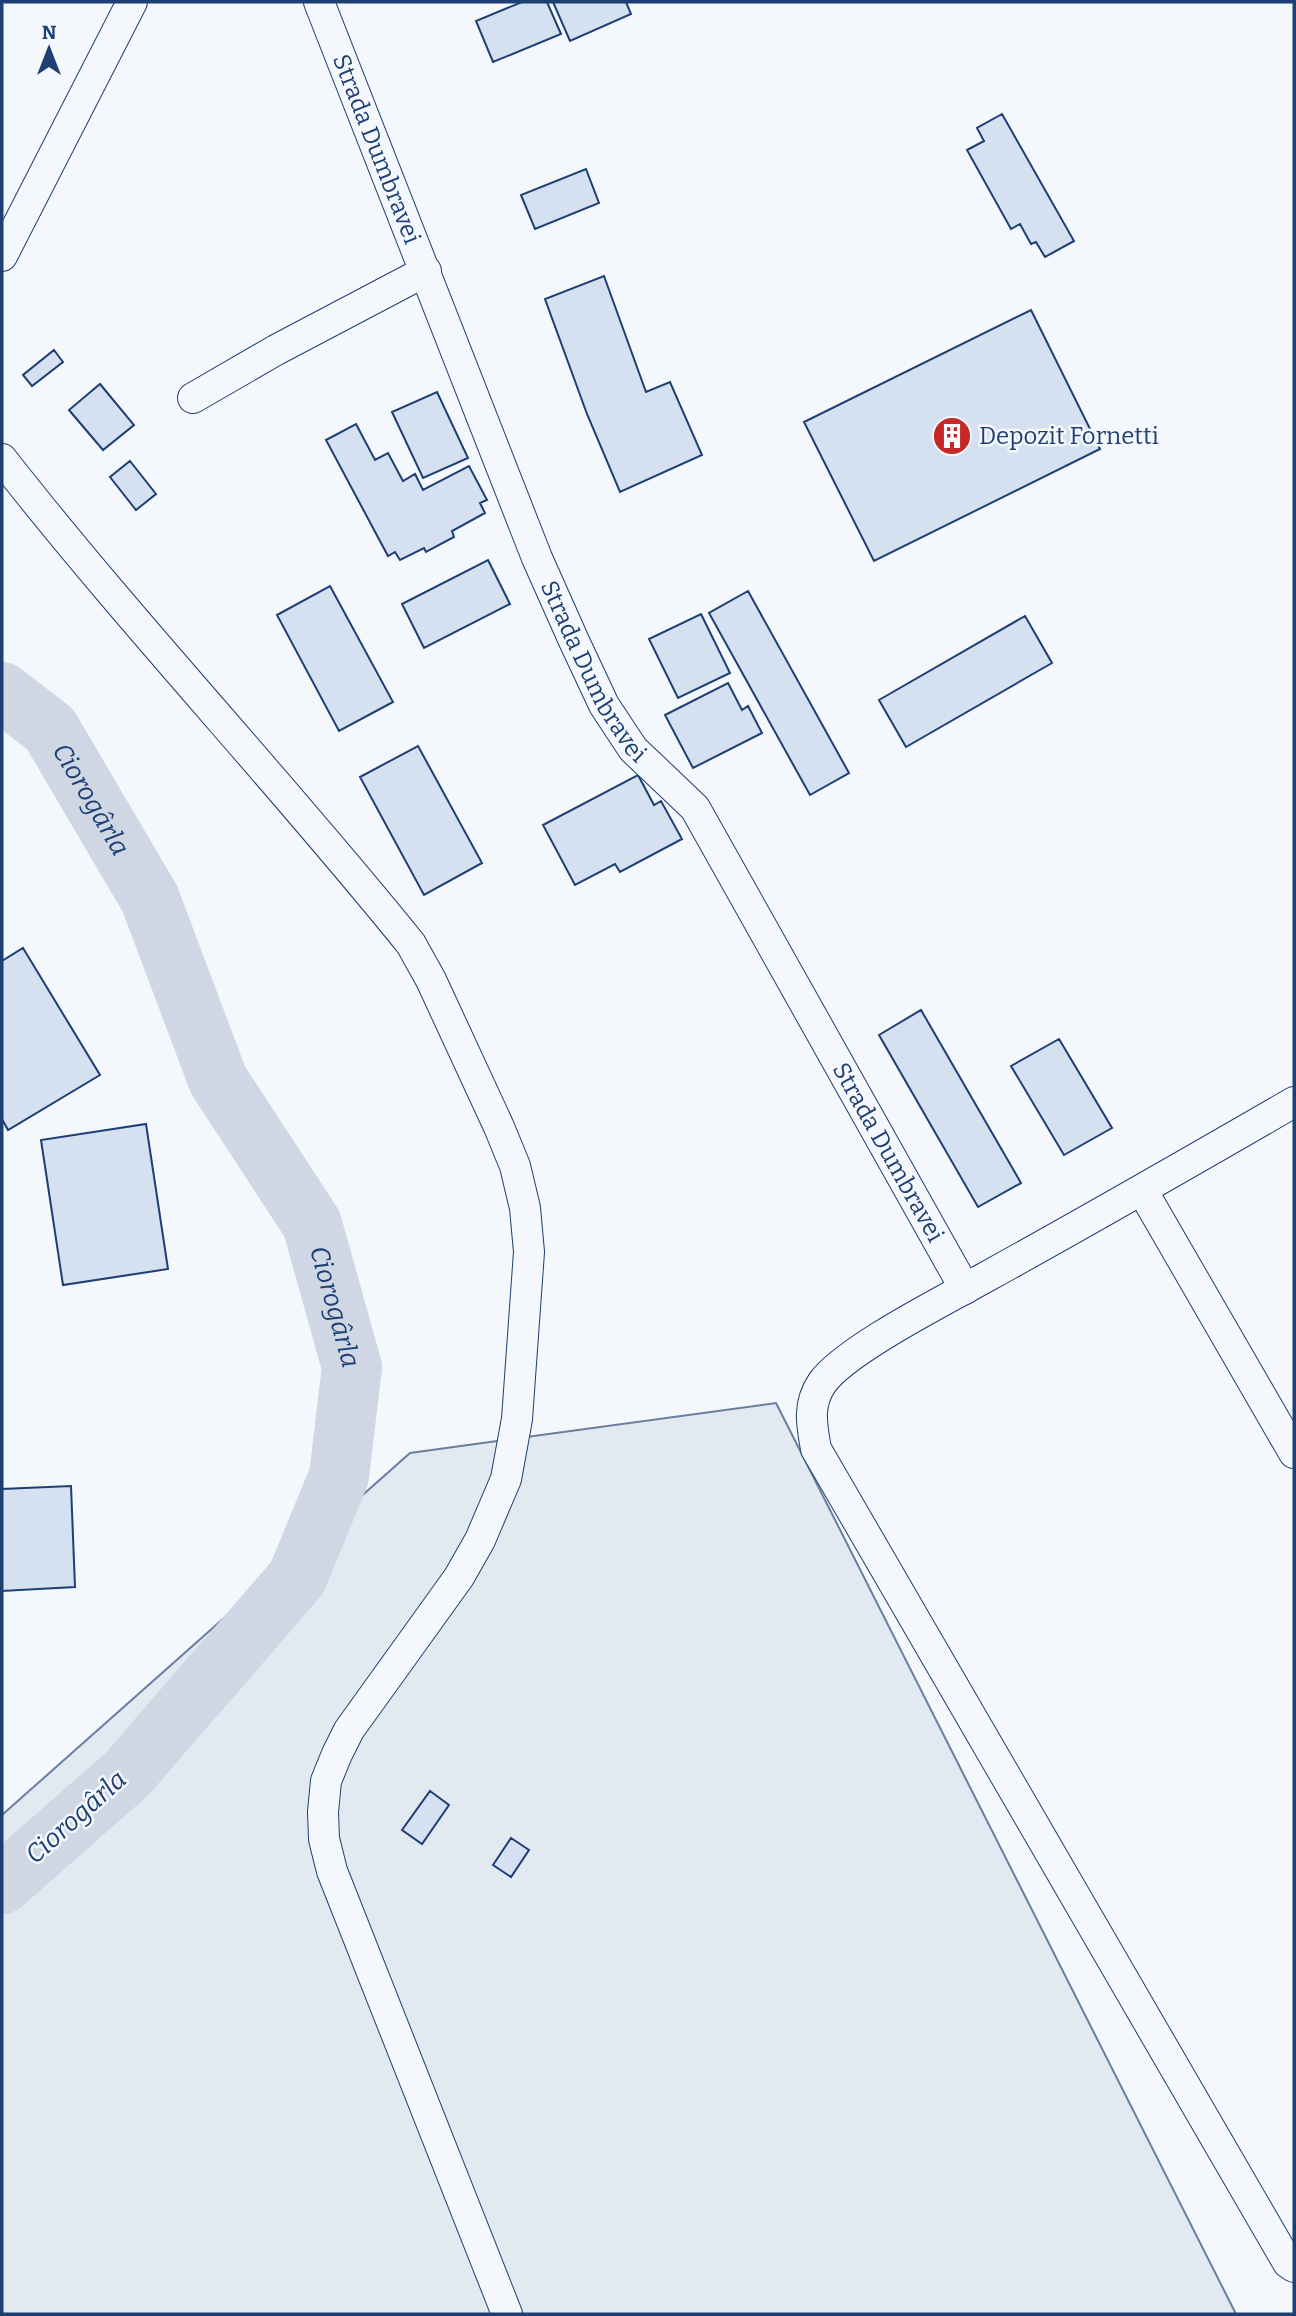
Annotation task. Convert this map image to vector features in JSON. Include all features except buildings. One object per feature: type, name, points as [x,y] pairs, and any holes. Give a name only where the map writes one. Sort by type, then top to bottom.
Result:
[{"type":"street","points":[[2,256],[132,2]]},
{"type":"street","name":"Strada Dumbravei","points":[[319,2],[537,558],[604,705],[633,750],[695,808],[965,1289]]},
{"type":"street","points":[[193,398],[276,349],[425,271]]},
{"type":"street","points":[[2,459],[73,550],[218,715],[411,944],[431,980],[515,1166],[524,1208],[529,1252],[517,1419],[506,1479],[496,1510],[459,1577],[349,1730],[327,1781],[323,1812],[324,1839],[332,1871],[507,2314]]},
{"type":"street","points":[[1294,1102],[965,1289],[840,1364],[822,1383],[814,1399],[811,1418],[816,1450],[1184,2086],[1288,2263],[1294,2267]]},
{"type":"street","points":[[1142,1190],[1294,1453]]},
{"type":"shaded area","points":[[776,1403],[1236,2314],[2,2314],[2,1815],[410,1453]]},
{"type":"waterway","name":"Ciorogârla","points":[[2,692],[50,729],[150,899],[218,1080],[312,1224],[352,1367],[339,1476],[297,1578],[127,1774],[2,1884]]},
{"type":"place","name":"Depozit Fornetti","points":[[952,436]]}]
